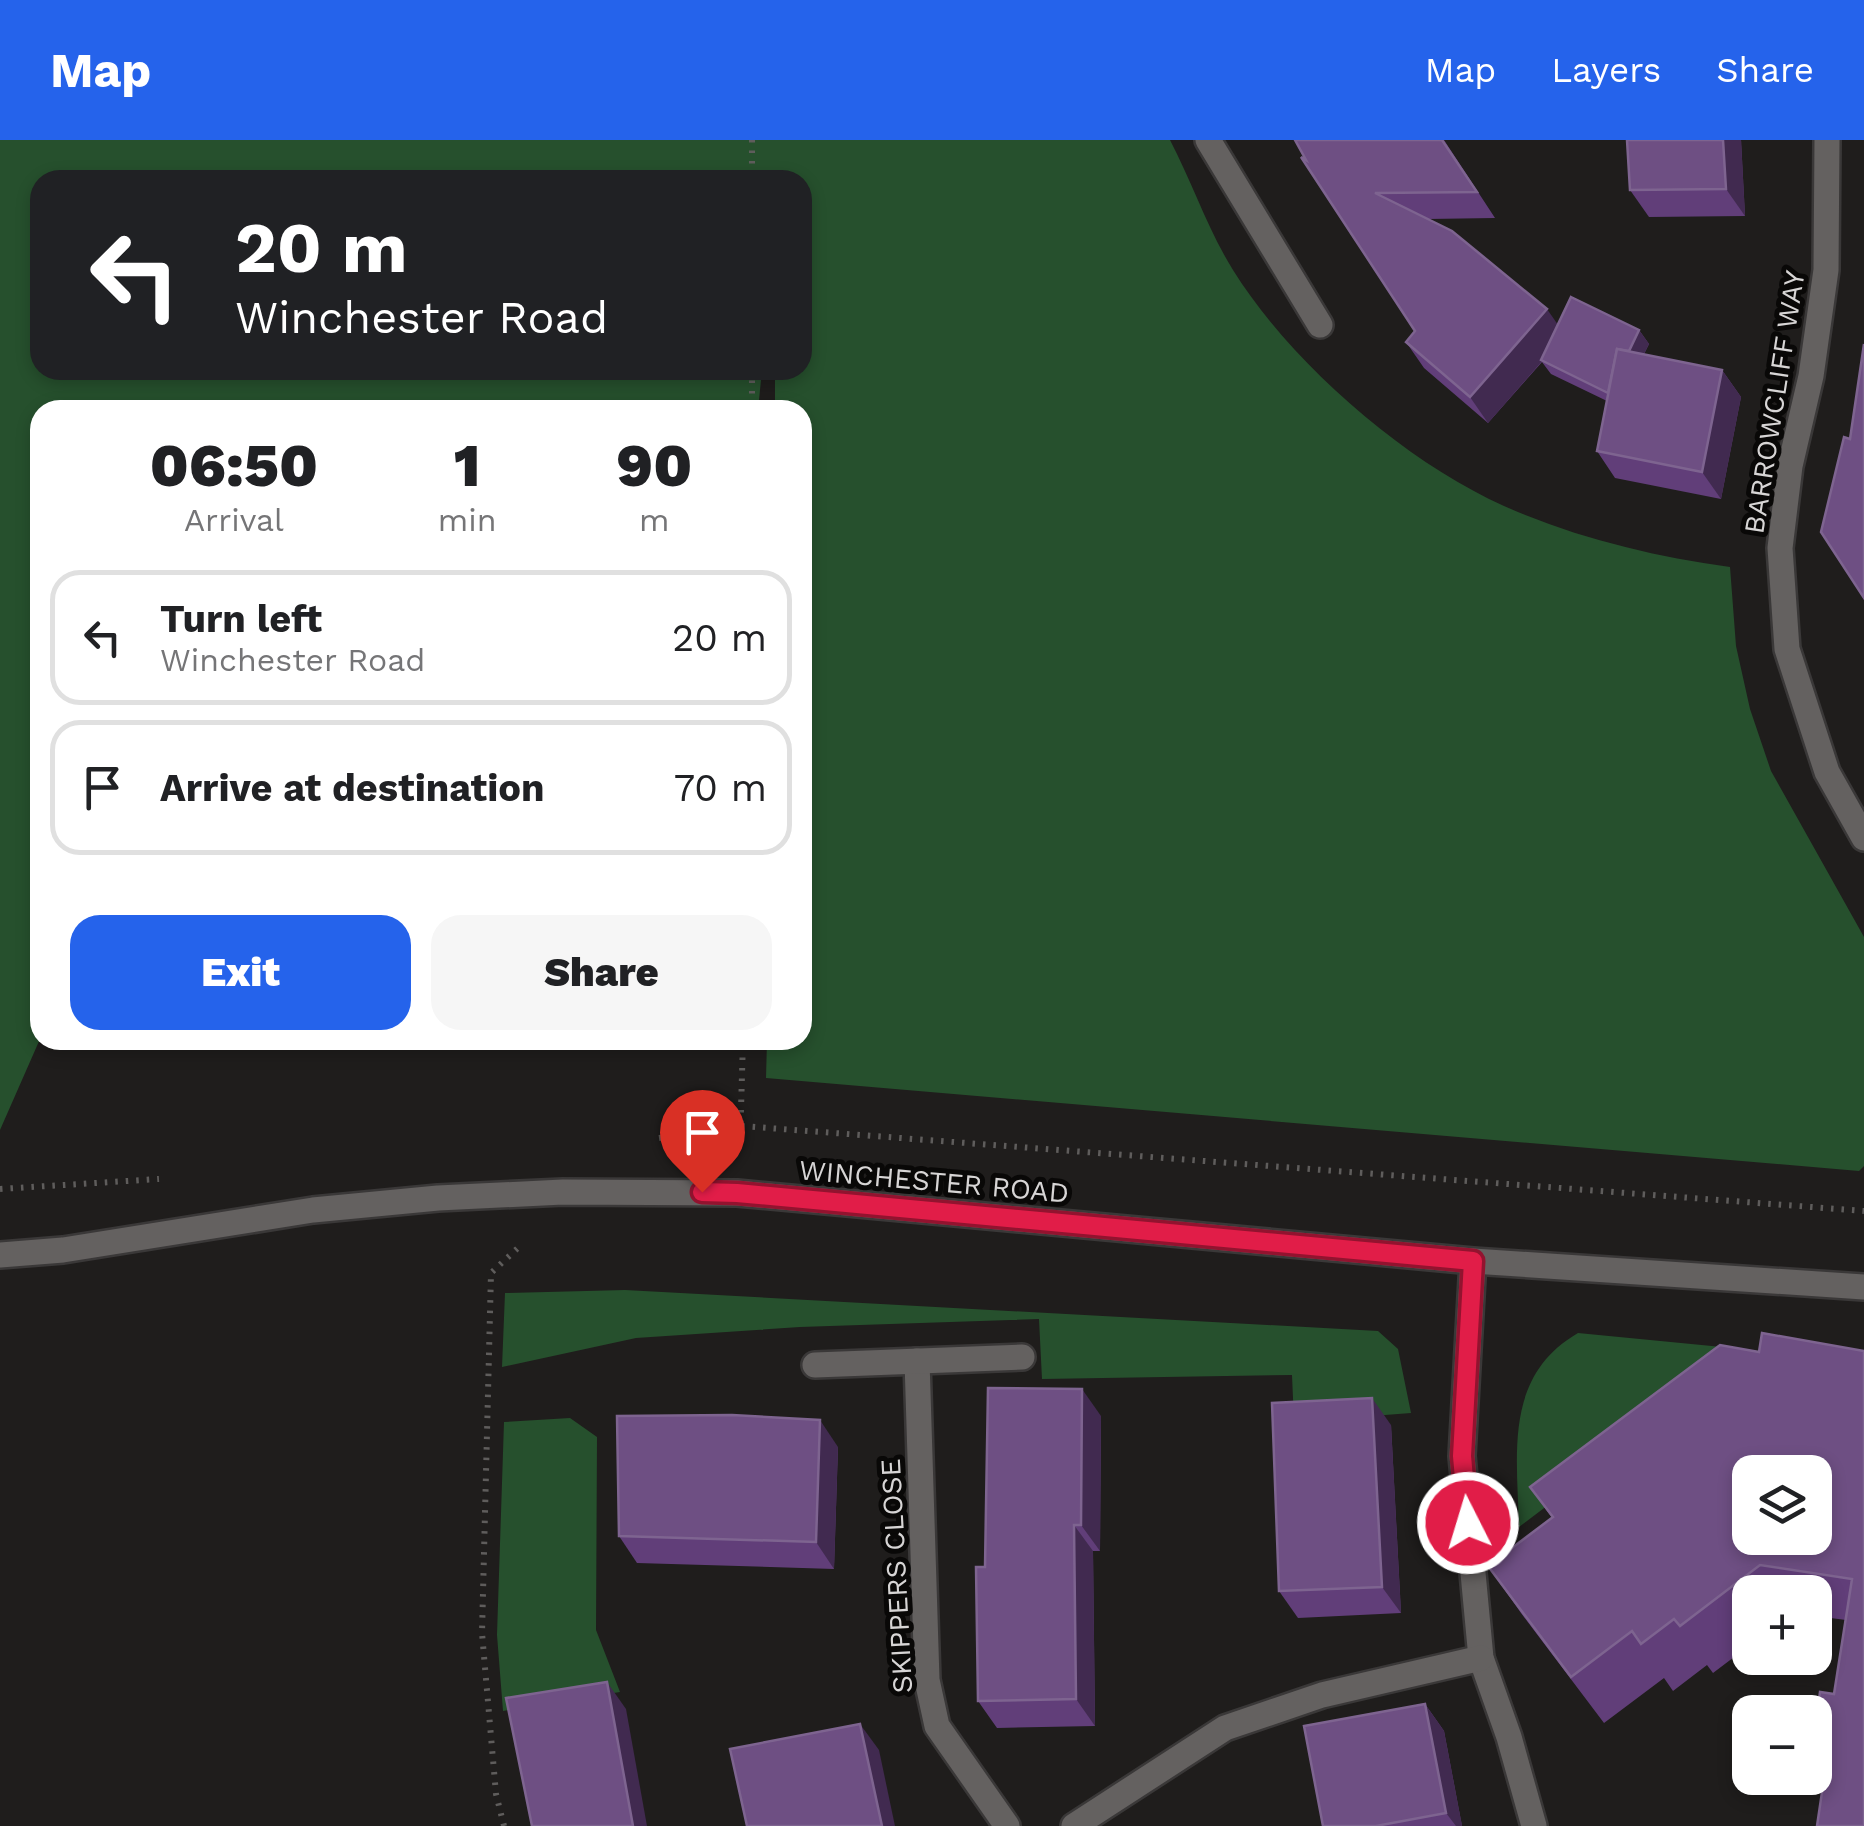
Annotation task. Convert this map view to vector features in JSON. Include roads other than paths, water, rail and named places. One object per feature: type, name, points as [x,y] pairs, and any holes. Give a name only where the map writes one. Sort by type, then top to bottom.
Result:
[{"type":"street","points":[[1208,140],[1320,325]]},
{"type":"street","name":"BARROWCLIFF WAY","points":[[1827,140],[1826,270],[1811,376],[1790,466],[1780,548],[1787,649],[1826,772],[1864,838]]},
{"type":"street","name":"WINCHESTER ROAD","points":[[0,1255],[63,1250],[312,1210],[522,1194],[737,1193],[1473,1261],[1864,1288]]},
{"type":"street","points":[[1473,1261],[1462,1456],[1481,1658],[1510,1737],[1534,1826]]},
{"type":"street","points":[[815,1365],[1022,1356]]},
{"type":"street","name":"SKIPPERS CLOSE","points":[[917,1361],[927,1680],[938,1726],[1007,1826]]},
{"type":"street","points":[[1074,1826],[1224,1728],[1322,1695],[1481,1658]]}]
